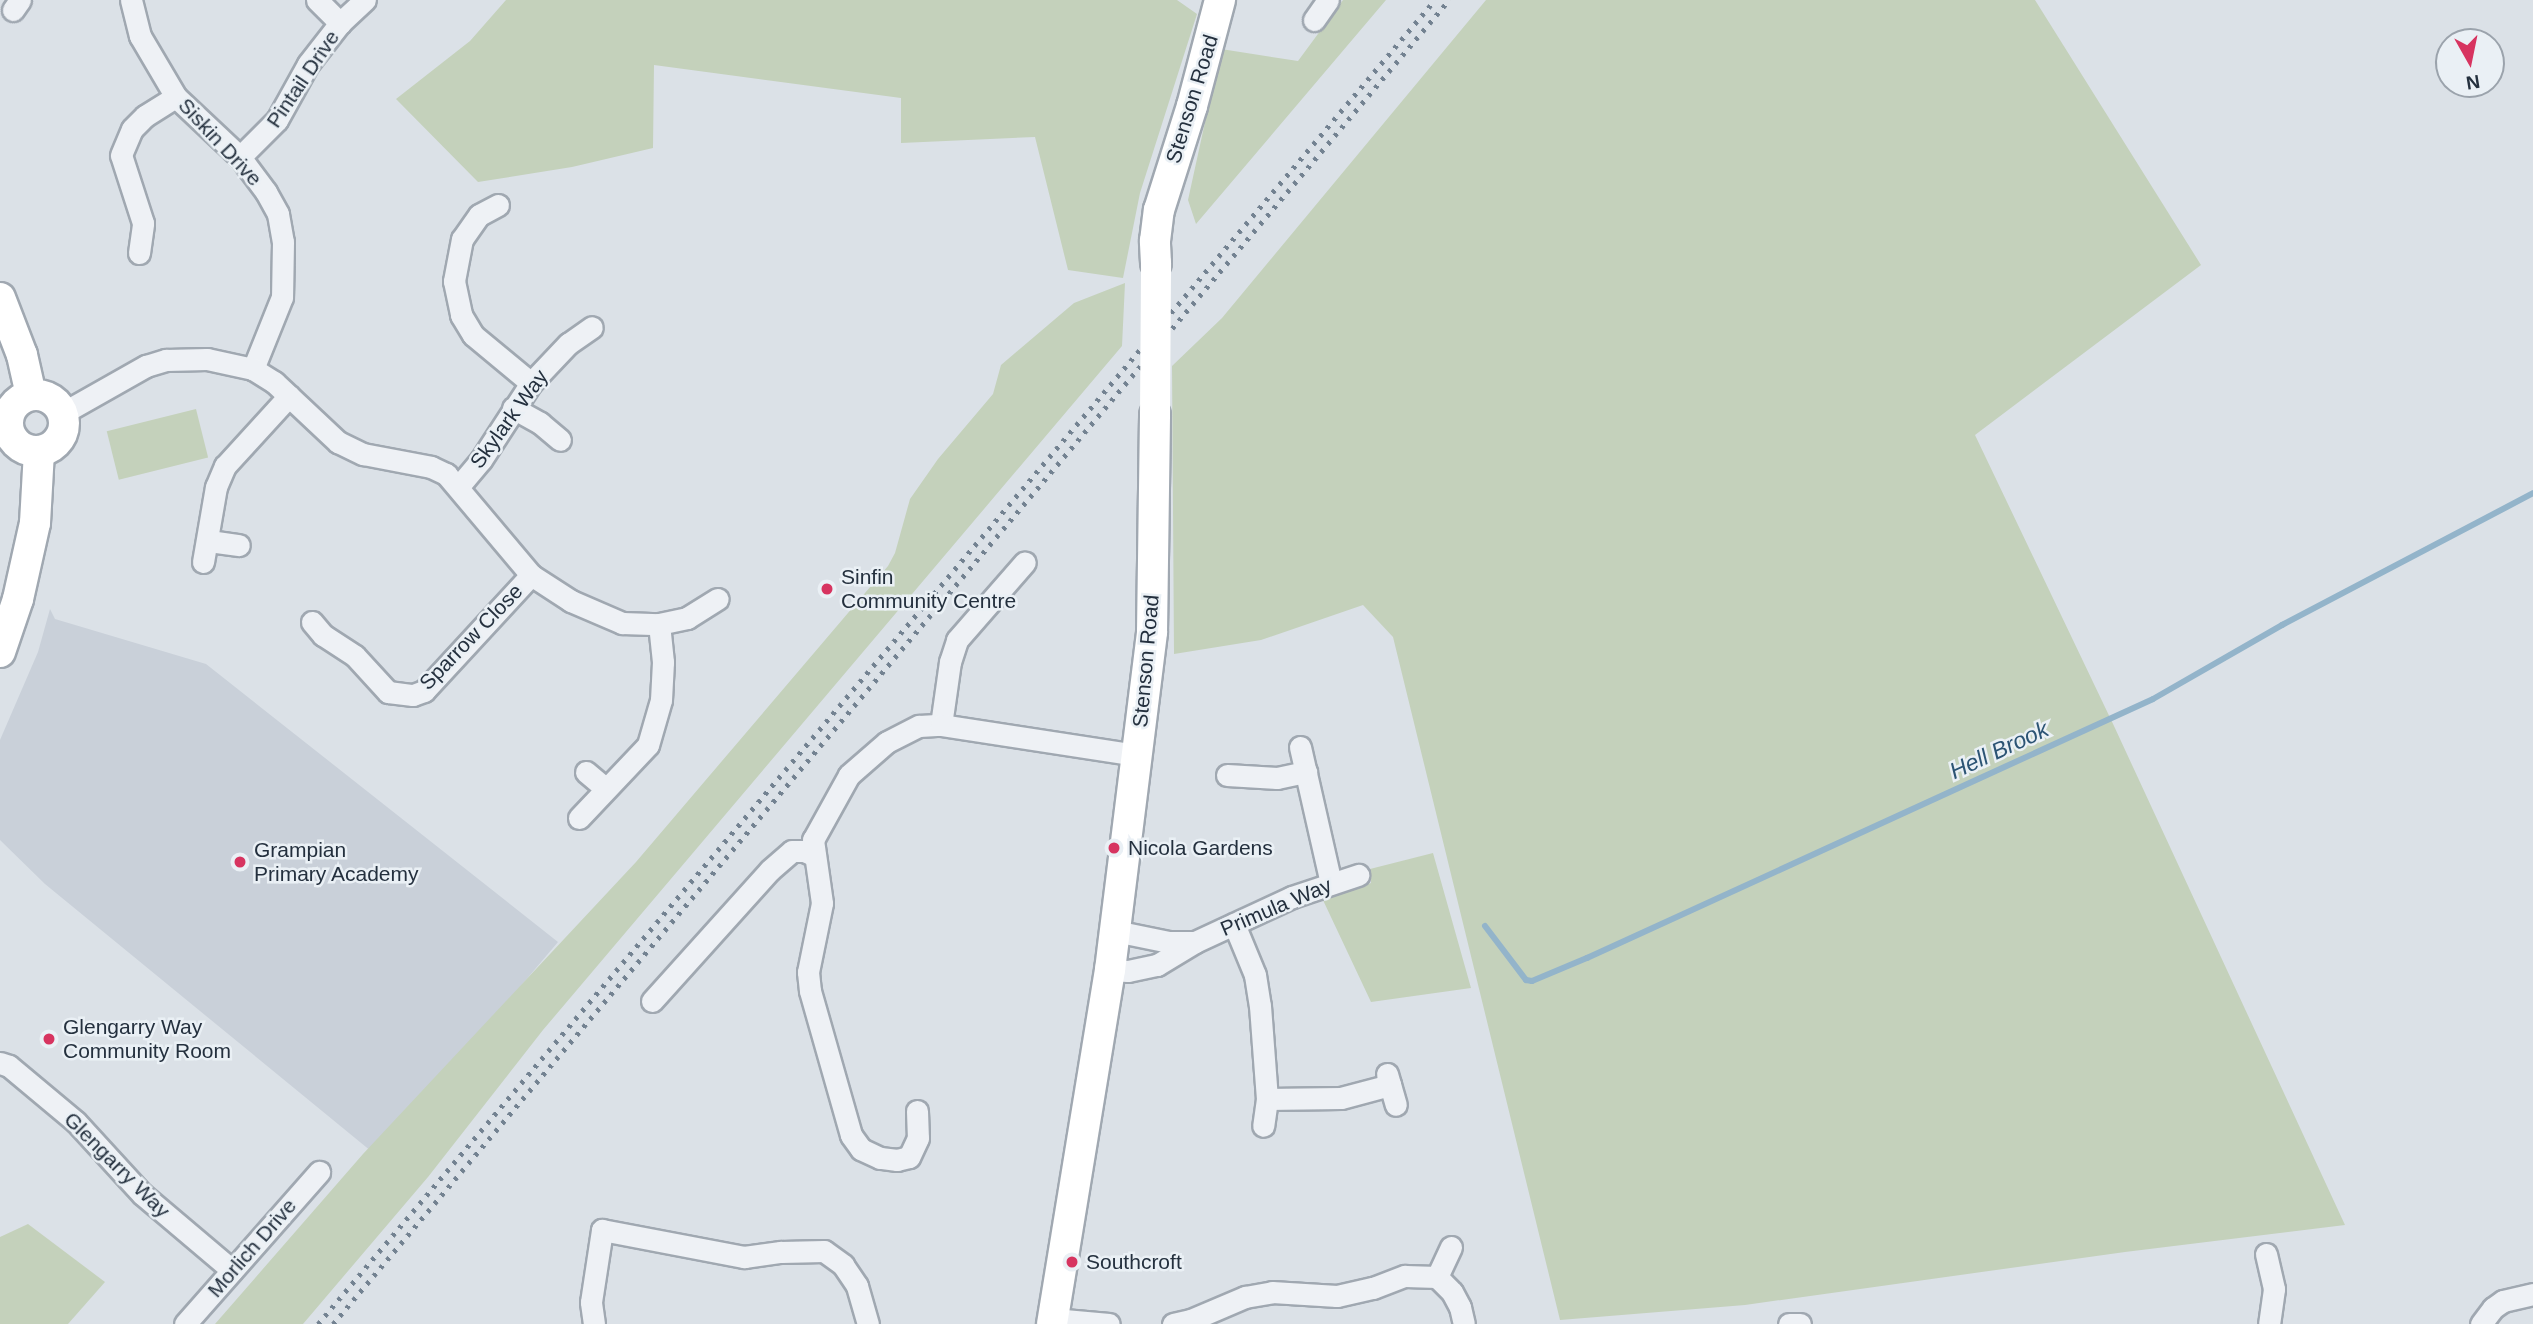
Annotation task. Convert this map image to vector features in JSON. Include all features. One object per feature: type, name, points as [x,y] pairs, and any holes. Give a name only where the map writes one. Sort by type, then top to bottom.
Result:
[{"type":"street","name":"Siskin Drive","points":[[131,0],[140,36],[176,97],[240,157],[267,192],[278,214],[284,242],[282,297],[253,369]]},
{"type":"street","points":[[317,0],[340,23]]},
{"type":"street","name":"Pintail Drive","points":[[240,157],[277,120],[308,64],[340,23],[365,0]]},
{"type":"street","name":"Stenson Road","points":[[1053,1321],[1110,970],[1152,632],[1156,263],[1154,241],[1164,190],[1192,106],[1220,0]]},
{"type":"street","points":[[1314,20],[1328,0]]},
{"type":"street","points":[[139,253],[143,223],[121,155],[132,129],[145,116],[176,97]]},
{"type":"street","points":[[498,205],[479,215],[462,239],[454,281],[461,315],[473,335],[531,383]]},
{"type":"street","points":[[0,298],[22,355],[31,395]]},
{"type":"street","name":"Skylark Way","points":[[459,486],[481,460],[531,383],[568,344],[592,327]]},
{"type":"street","points":[[61,414],[146,366],[166,360],[207,359],[253,369],[289,396],[338,442],[384,461],[432,467],[446,474],[459,486],[492,533],[531,575],[571,601],[622,623],[659,624],[687,618],[718,599]]},
{"type":"street","points":[[31,395],[50,398],[61,414],[63,431],[58,439],[39,450],[19,445],[4,428],[12,407],[31,395]]},
{"type":"street","points":[[239,545],[206,552],[216,487],[225,466],[289,396]]},
{"type":"street","points":[[513,408],[540,423],[560,440]]},
{"type":"street","points":[[0,652],[19,599],[35,523],[39,450]]},
{"type":"street","points":[[941,724],[950,662],[957,640],[1025,562]]},
{"type":"street","name":"Sparrow Close","points":[[312,622],[323,635],[355,656],[388,692],[413,695],[424,691],[531,575]]},
{"type":"street","points":[[579,818],[648,745],[661,701],[663,662],[659,624]]},
{"type":"street","points":[[917,1111],[918,1138],[909,1157],[897,1160],[880,1158],[861,1149],[851,1136],[810,992],[808,972],[822,903],[813,840],[849,775],[887,741],[919,726],[941,724],[1137,755]]},
{"type":"street","points":[[1300,747],[1331,884]]},
{"type":"street","points":[[586,772],[606,789]]},
{"type":"street","points":[[1227,775],[1277,778],[1306,772]]},
{"type":"street","points":[[652,1001],[770,870],[792,851],[804,851],[815,856]]},
{"type":"street","name":"Primula Way","points":[[1110,970],[1128,971],[1157,965],[1195,942],[1292,897],[1358,875]]},
{"type":"street","points":[[1234,923],[1255,975],[1267,1099],[1263,1126]]},
{"type":"street","name":"Primula Way","points":[[1115,931],[1169,942],[1195,942]]},
{"type":"street","name":"Glengarry Way","points":[[0,1063],[9,1066],[76,1122],[142,1194],[232,1270]]},
{"type":"street","points":[[1267,1099],[1341,1098],[1391,1088]]},
{"type":"street","name":"Morlich Drive","points":[[185,1324],[318,1172]]},
{"type":"street","points":[[594,1324],[591,1302],[602,1230],[744,1257],[781,1252],[824,1251],[843,1265],[857,1286],[868,1324]]},
{"type":"street","points":[[1437,1277],[1451,1247]]},
{"type":"street","points":[[2266,1254],[2274,1289],[2269,1324]]},
{"type":"street","points":[[1173,1324],[1191,1320],[1245,1297],[1272,1292],[1337,1296],[1373,1288],[1405,1276],[1437,1277],[1452,1292],[1460,1307],[1464,1324]]},
{"type":"street","points":[[2481,1324],[2493,1308],[2503,1301],[2533,1294]]},
{"type":"street","points":[[1053,1321],[1109,1324]]},
{"type":"street","points":[[1789,1324],[1800,1324]]},
{"type":"shaded area","name":"Grampian Primary Academy","points":[[50,609],[55,619],[206,664],[558,942],[377,1156],[45,884],[0,840],[0,740],[38,652]]},
{"type":"green space","points":[[506,0],[1177,0],[1197,14],[1140,193],[1123,278],[1068,270],[1035,137],[901,143],[901,98],[654,65],[653,148],[572,167],[478,182],[396,99],[470,41]]},
{"type":"green space","points":[[1343,0],[1386,0],[1196,224],[1188,200],[1221,49],[1298,61]]},
{"type":"green space","points":[[1486,0],[2035,0],[2201,265],[1975,435],[2114,726],[2345,1225],[2125,1252],[1745,1305],[1560,1320],[1393,637],[1363,605],[1261,640],[1174,654],[1172,366],[1222,318]]},
{"type":"green space","points":[[1125,283],[1122,346],[543,1030],[428,1177],[303,1324],[215,1324],[363,1154],[636,862],[888,566],[895,553],[910,499],[938,459],[993,394],[1001,365],[1074,303]]},
{"type":"green space","points":[[196,409],[208,458],[119,480],[107,431]]},
{"type":"green space","points":[[1433,853],[1471,988],[1371,1002],[1322,898],[1371,883],[1370,869]]},
{"type":"green space","points":[[28,1224],[105,1282],[68,1324],[0,1324],[0,1237]]},
{"type":"waterway","name":"Hell Brook","points":[[1485,926],[1526,980],[1532,981],[2153,699],[2282,625],[2533,493]]},
{"type":"railway","points":[[318,1324],[1435,0]]},
{"type":"railway","points":[[333,1324],[1449,0]]},
{"type":"place","name":"Sinfin Community Centre","points":[[827,589]]},
{"type":"place","name":"Nicola Gardens","points":[[1114,848]]},
{"type":"place","name":"Grampian Primary Academy","points":[[240,862]]},
{"type":"place","name":"Glengarry Way Community Room","points":[[49,1039]]},
{"type":"place","name":"Southcroft","points":[[1072,1262]]}]
